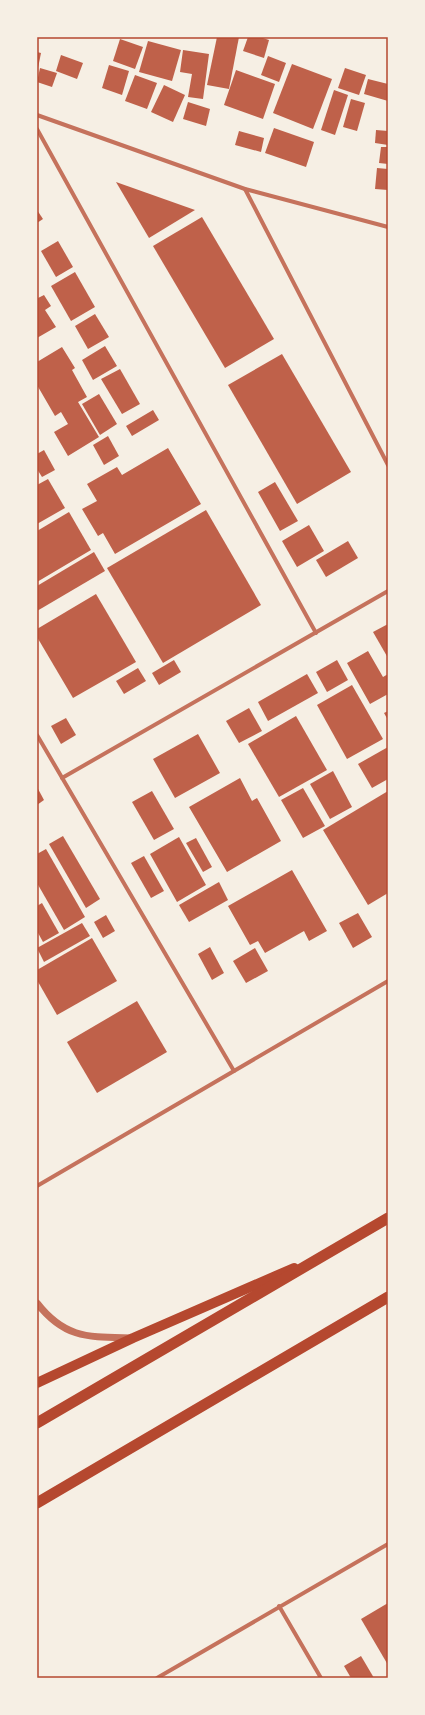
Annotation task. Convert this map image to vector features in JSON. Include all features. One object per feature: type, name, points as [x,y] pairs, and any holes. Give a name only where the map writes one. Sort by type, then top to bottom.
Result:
[{"type":"highway","points":[[37,1423],[388,1218]]},
{"type":"highway","points":[[37,1503],[388,1297]]},
{"type":"main road","points":[[37,1383],[133,1338],[326,1254]]},
{"type":"street","points":[[37,115],[245,189],[388,227]]},
{"type":"street","points":[[37,129],[316,633]]},
{"type":"street","points":[[245,189],[388,465]]},
{"type":"street","points":[[62,778],[388,591]]},
{"type":"street","points":[[37,735],[234,1071]]},
{"type":"street","points":[[37,1186],[388,981]]},
{"type":"street","points":[[37,1303],[60,1326],[77,1334],[95,1338],[133,1338]]},
{"type":"street","points":[[157,1678],[388,1544]]},
{"type":"street","points":[[279,1606],[321,1678]]},
{"type":"building","points":[[217,37],[239,37],[229,89],[207,85]]},
{"type":"building","points":[[248,37],[260,37],[269,40],[264,58],[243,51]]},
{"type":"building","points":[[120,39],[143,47],[135,69],[113,61]]},
{"type":"building","points":[[148,41],[181,50],[172,81],[139,72]]},
{"type":"building","points":[[183,50],[209,54],[203,99],[188,97],[192,74],[180,72]]},
{"type":"building","points":[[37,52],[41,53],[38,68],[37,68]]},
{"type":"building","points":[[61,55],[83,63],[77,79],[56,71]]},
{"type":"building","points":[[268,56],[286,63],[279,82],[261,75]]},
{"type":"building","points":[[292,64],[332,79],[313,129],[273,113]]},
{"type":"building","points":[[109,65],[129,71],[122,95],[102,88]]},
{"type":"building","points":[[40,68],[57,73],[52,87],[37,82]]},
{"type":"building","points":[[345,68],[366,75],[359,95],[338,88]]},
{"type":"building","points":[[236,70],[275,84],[263,119],[224,105]]},
{"type":"building","points":[[135,75],[157,83],[147,109],[125,101]]},
{"type":"building","points":[[368,79],[388,84],[388,101],[364,94]]},
{"type":"building","points":[[164,85],[185,95],[173,122],[151,112]]},
{"type":"building","points":[[334,90],[348,95],[335,135],[321,130]]},
{"type":"building","points":[[351,99],[365,103],[357,131],[343,127]]},
{"type":"building","points":[[188,102],[210,109],[206,126],[183,119]]},
{"type":"building","points":[[274,128],[314,142],[306,167],[265,153]]},
{"type":"building","points":[[376,130],[388,131],[388,145],[375,143]]},
{"type":"building","points":[[239,131],[264,138],[261,152],[235,145]]},
{"type":"building","points":[[381,147],[388,147],[388,164],[379,163]]},
{"type":"building","points":[[377,168],[388,169],[388,190],[375,189]]},
{"type":"building","points":[[116,182],[195,210],[149,238]]},
{"type":"building","points":[[37,210],[43,219],[37,223]]},
{"type":"building","points":[[202,217],[274,339],[225,368],[153,246]]},
{"type":"building","points":[[58,241],[73,267],[56,277],[41,251]]},
{"type":"building","points":[[75,272],[95,307],[71,321],[51,286]]},
{"type":"building","points":[[44,295],[51,306],[45,310],[56,327],[37,338],[37,296],[38,298]]},
{"type":"building","points":[[95,314],[109,337],[88,349],[75,326]]},
{"type":"building","points":[[105,346],[117,366],[93,380],[82,360]]},
{"type":"building","points":[[62,347],[75,368],[72,370],[87,397],[78,402],[99,437],[68,456],[54,432],[68,424],[61,412],[55,416],[37,385],[37,362]]},
{"type":"building","points":[[282,354],[351,472],[297,504],[228,385]]},
{"type":"building","points":[[120,369],[140,404],[122,414],[101,379]]},
{"type":"building","points":[[99,394],[117,424],[100,435],[82,404]]},
{"type":"building","points":[[153,410],[159,420],[132,436],[126,426]]},
{"type":"building","points":[[108,436],[119,456],[104,465],[93,445]]},
{"type":"building","points":[[168,448],[201,504],[115,554],[103,533],[98,536],[82,509],[97,501],[87,484],[117,467],[122,475]]},
{"type":"building","points":[[44,450],[55,470],[42,477],[37,469],[37,454]]},
{"type":"building","points":[[48,479],[65,508],[37,524],[37,485]]},
{"type":"building","points":[[275,482],[298,521],[280,531],[258,492]]},
{"type":"building","points":[[206,510],[261,605],[163,663],[107,568]]},
{"type":"building","points":[[69,512],[91,550],[37,582],[37,531]]},
{"type":"building","points":[[309,525],[324,551],[297,567],[282,541]]},
{"type":"building","points":[[348,541],[358,558],[326,577],[316,560]]},
{"type":"building","points":[[94,552],[105,571],[37,611],[37,586]]},
{"type":"building","points":[[96,594],[136,662],[73,698],[37,637],[37,629]]},
{"type":"building","points":[[388,624],[388,658],[373,632]]},
{"type":"building","points":[[368,651],[383,677],[388,674],[388,694],[370,704],[347,663]]},
{"type":"building","points":[[174,660],[181,672],[159,685],[152,673]]},
{"type":"building","points":[[337,660],[348,680],[327,692],[316,672]]},
{"type":"building","points":[[138,668],[146,681],[124,694],[116,681]]},
{"type":"building","points":[[307,674],[318,693],[268,721],[258,702]]},
{"type":"building","points":[[352,685],[383,739],[347,759],[317,705]]},
{"type":"building","points":[[249,708],[262,731],[239,743],[226,721]]},
{"type":"building","points":[[388,711],[388,720],[384,713]]},
{"type":"building","points":[[296,716],[327,770],[279,797],[248,744]]},
{"type":"building","points":[[66,718],[76,735],[61,744],[51,726]]},
{"type":"building","points":[[198,734],[220,773],[175,798],[153,759]]},
{"type":"building","points":[[388,747],[388,779],[372,788],[358,764]]},
{"type":"building","points":[[333,771],[352,807],[330,819],[310,784]]},
{"type":"building","points":[[240,778],[252,801],[257,798],[281,841],[227,872],[189,807]]},
{"type":"building","points":[[37,787],[44,800],[37,805]]},
{"type":"building","points":[[303,788],[325,826],[303,838],[281,800]]},
{"type":"building","points":[[152,791],[174,829],[154,840],[132,802]]},
{"type":"building","points":[[388,791],[388,893],[368,905],[323,830]]},
{"type":"building","points":[[63,836],[100,899],[86,908],[49,844]]},
{"type":"building","points":[[179,837],[206,885],[177,902],[150,854]]},
{"type":"building","points":[[196,838],[212,867],[203,872],[186,843]]},
{"type":"building","points":[[46,849],[85,917],[64,930],[37,883],[37,854]]},
{"type":"building","points":[[144,856],[164,891],[151,898],[131,863]]},
{"type":"building","points":[[292,870],[327,931],[309,941],[304,931],[265,953],[258,941],[250,945],[228,906]]},
{"type":"building","points":[[219,882],[228,900],[189,922],[179,905]]},
{"type":"building","points":[[42,903],[59,933],[43,942],[37,931],[37,906]]},
{"type":"building","points":[[358,913],[372,937],[353,948],[339,923]]},
{"type":"building","points":[[106,915],[115,931],[103,938],[94,922]]},
{"type":"building","points":[[82,923],[90,936],[44,962],[37,948]]},
{"type":"building","points":[[92,938],[117,981],[57,1015],[37,980],[37,970]]},
{"type":"building","points":[[210,947],[224,973],[212,980],[198,954]]},
{"type":"building","points":[[255,948],[268,971],[246,983],[233,961]]},
{"type":"building","points":[[137,1001],[167,1052],[97,1093],[67,1042]]},
{"type":"building","points":[[388,1603],[388,1665],[361,1619]]},
{"type":"building","points":[[361,1656],[374,1678],[351,1678],[344,1666]]}]
